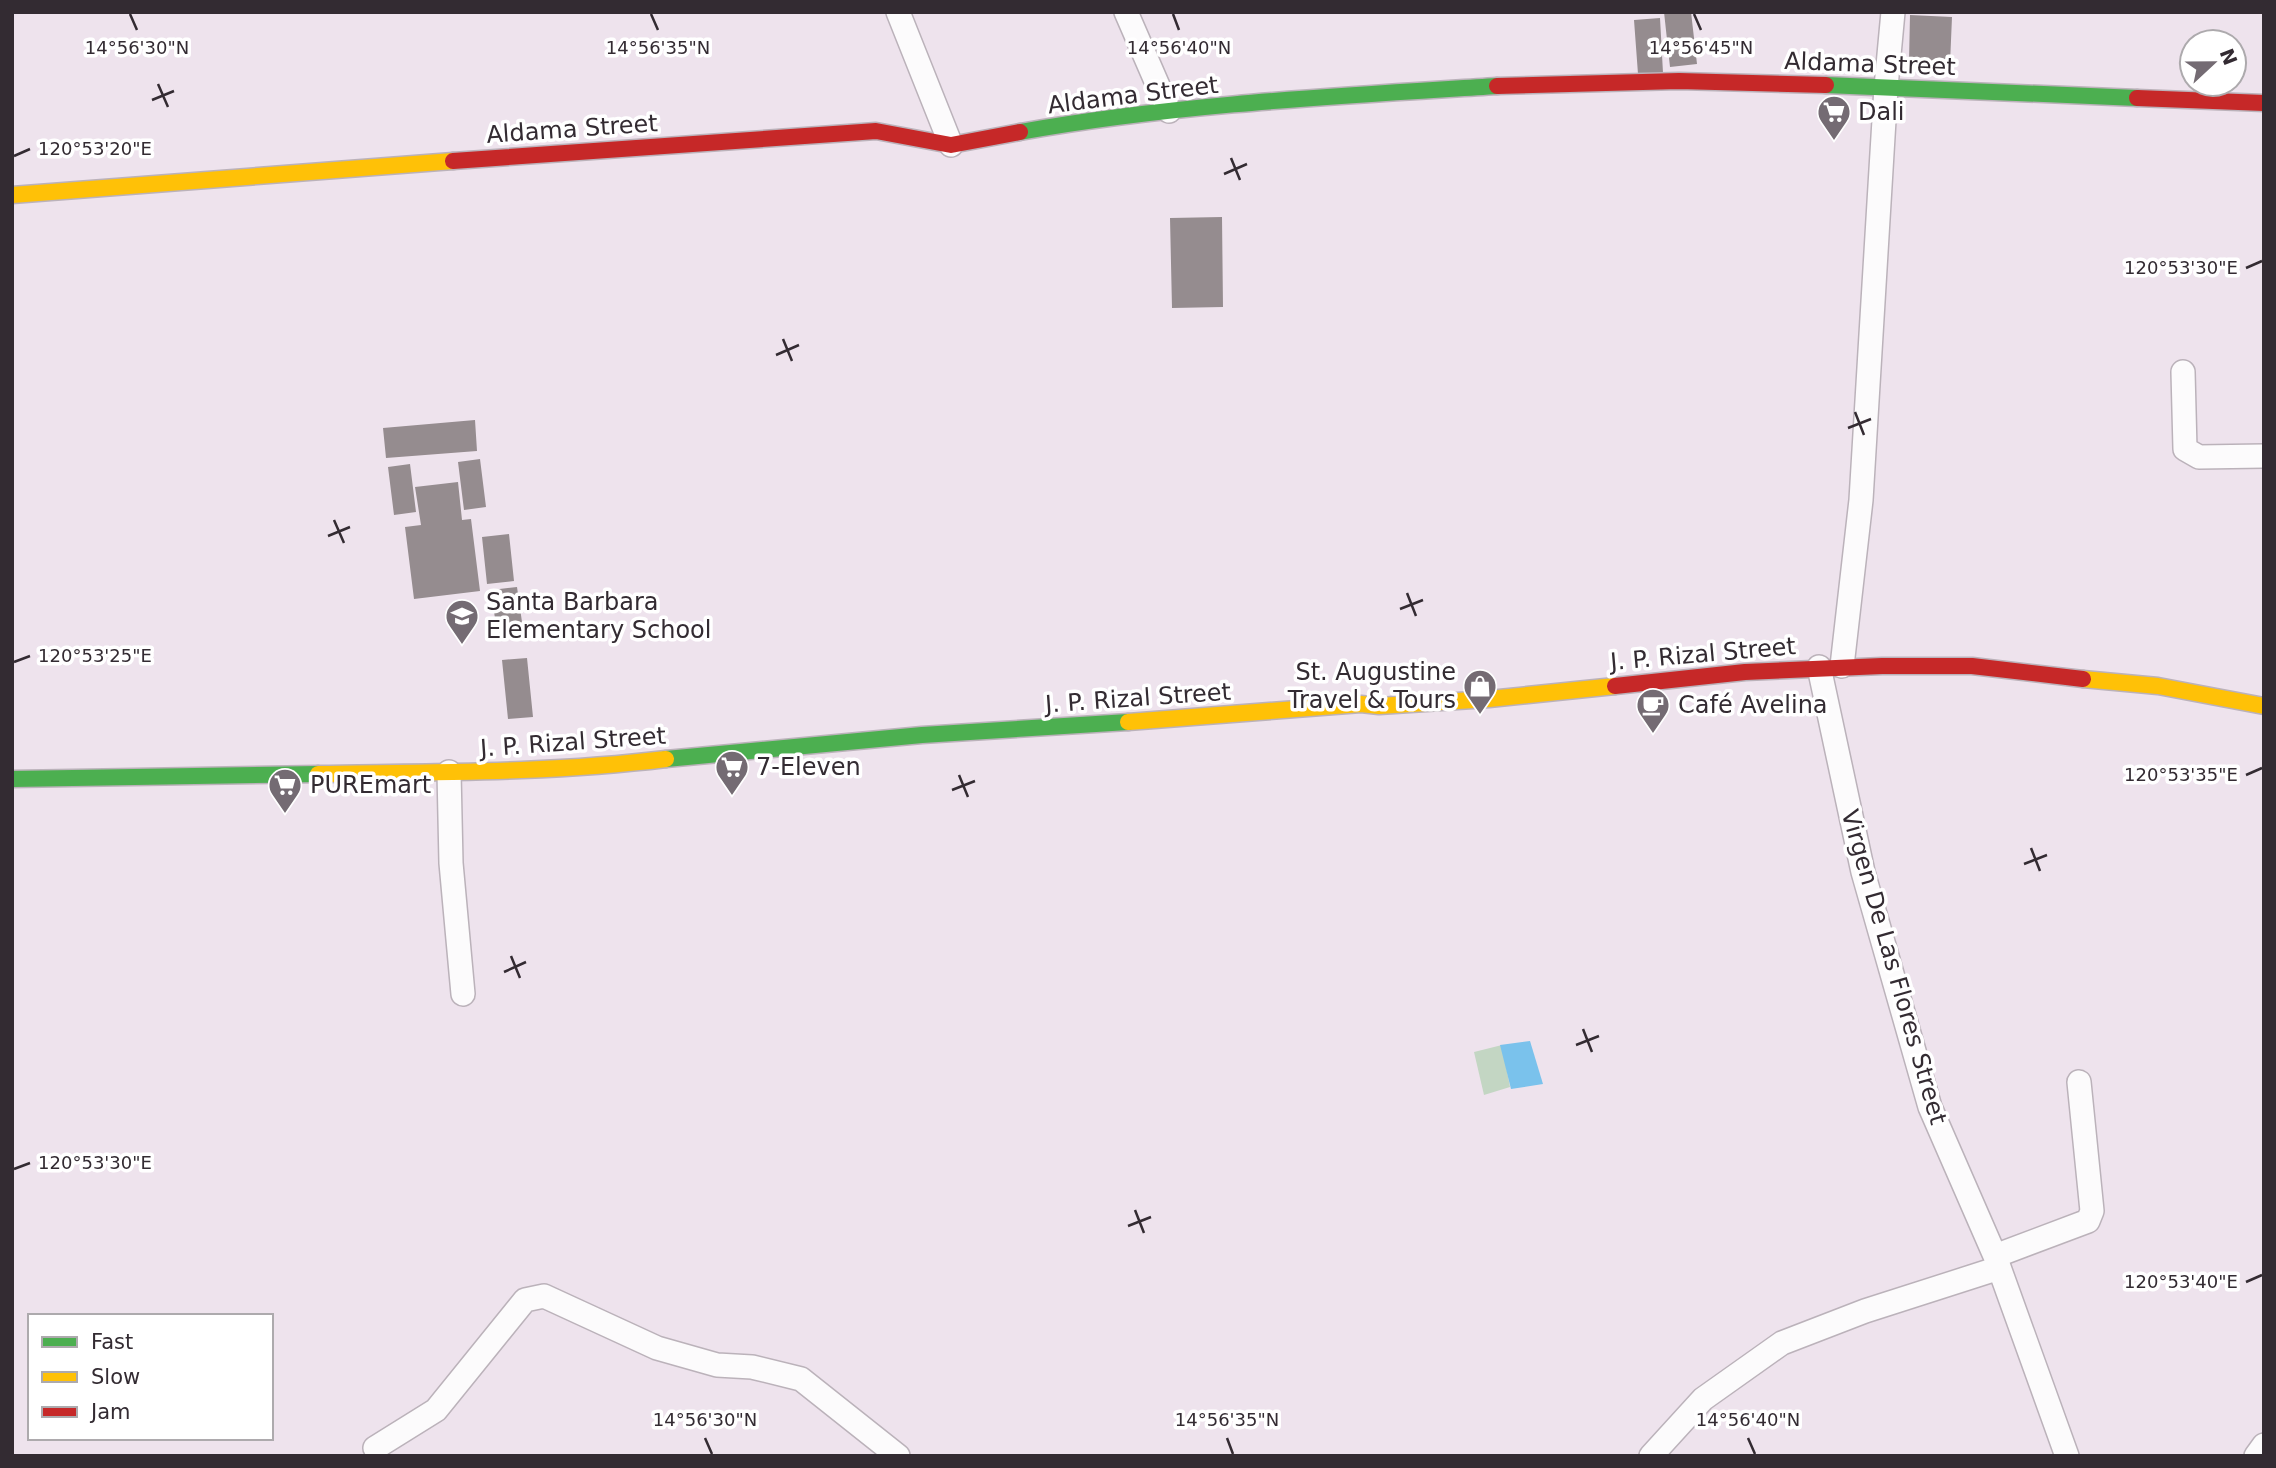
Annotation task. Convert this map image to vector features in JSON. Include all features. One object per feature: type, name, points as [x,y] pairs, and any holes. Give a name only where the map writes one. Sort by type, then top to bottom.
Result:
[{"type":"main road","name":"Aldama Street","points":[[12,195],[876,131],[951,145],[1099,118],[1372,93],[1547,83],[1679,81],[2264,103]]},
{"type":"main road","name":"J. P. Rizal Street","points":[[12,779],[449,772],[617,765],[727,752],[922,735],[1361,704],[1379,706],[1489,699],[1690,677],[1842,666],[1972,666],[2158,686],[2264,706]]},
{"type":"street","points":[[898,12],[951,145]]},
{"type":"street","points":[[1126,12],[1170,111]]},
{"type":"street","points":[[1842,666],[1861,500],[1893,12]]},
{"type":"street","points":[[2183,372],[2185,449],[2199,457],[2264,456]]},
{"type":"street","name":"Virgen De Las Flores Street","points":[[1819,667],[1863,872],[1930,1107],[1997,1262],[2067,1456]]},
{"type":"street","points":[[449,772],[451,863],[463,994]]},
{"type":"street","points":[[1651,1456],[1703,1399],[1782,1343],[1997,1262],[2088,1221],[2092,1211],[2080,1082]]},
{"type":"street","points":[[375,1448],[436,1410],[526,1300],[544,1296],[657,1348],[717,1365],[752,1367],[801,1379],[890,1453]]},
{"type":"street","points":[[2256,1456],[2264,1445]]},
{"type":"green space","points":[[1502,1045],[1510,1087],[1484,1095],[1474,1052]]},
{"type":"water","points":[[1530,1041],[1543,1084],[1511,1089],[1500,1045]]},
{"type":"building","points":[[1664,12],[1691,12],[1697,64],[1670,67]]},
{"type":"building","points":[[1910,15],[1952,17],[1950,64],[1909,62]]},
{"type":"building","points":[[1660,18],[1663,73],[1638,74],[1634,20]]},
{"type":"building","points":[[1222,217],[1223,307],[1172,308],[1170,218]]},
{"type":"building","points":[[475,420],[477,451],[386,458],[383,428]]},
{"type":"building","points":[[480,459],[486,507],[464,510],[458,462]]},
{"type":"building","points":[[410,464],[416,512],[394,515],[388,467]]},
{"type":"building","points":[[458,482],[462,520],[471,519],[480,591],[414,599],[405,527],[421,525],[415,487]]},
{"type":"building","points":[[509,534],[514,581],[487,584],[482,537]]},
{"type":"building","points":[[517,587],[523,629],[497,633],[491,590]]},
{"type":"building","points":[[527,658],[533,717],[508,719],[502,660]]},
{"type":"traffic: fast","points":[[1826,85],[2137,98]]},
{"type":"traffic: fast","points":[[1020,132],[1198,108],[1497,86]]},
{"type":"traffic: fast","points":[[666,759],[922,735],[1128,722]]},
{"type":"traffic: fast","points":[[12,779],[318,774]]},
{"type":"traffic: slow","points":[[12,195],[453,161]]},
{"type":"traffic: slow","points":[[2083,679],[2158,686],[2264,706]]},
{"type":"traffic: slow","points":[[1128,722],[1361,704],[1379,706],[1489,699],[1615,686]]},
{"type":"traffic: slow","points":[[318,774],[536,769],[666,759]]},
{"type":"traffic: jam","points":[[1497,86],[1679,81],[1826,85]]},
{"type":"traffic: jam","points":[[2137,98],[2264,103]]},
{"type":"traffic: jam","points":[[453,161],[876,131],[951,145],[1020,132]]},
{"type":"traffic: jam","points":[[1615,686],[1745,672],[1882,666],[1972,666],[2083,679]]},
{"type":"place","name":"Dali","points":[[1834,142]]},
{"type":"place","name":"Santa Barbara Elementary School","points":[[462,646]]},
{"type":"place","name":"St. Augustine Travel & Tours","points":[[1480,716]]},
{"type":"place","name":"Café Avelina","points":[[1653,735]]},
{"type":"place","name":"7-Eleven","points":[[732,797]]},
{"type":"place","name":"PUREmart","points":[[285,815]]}]
